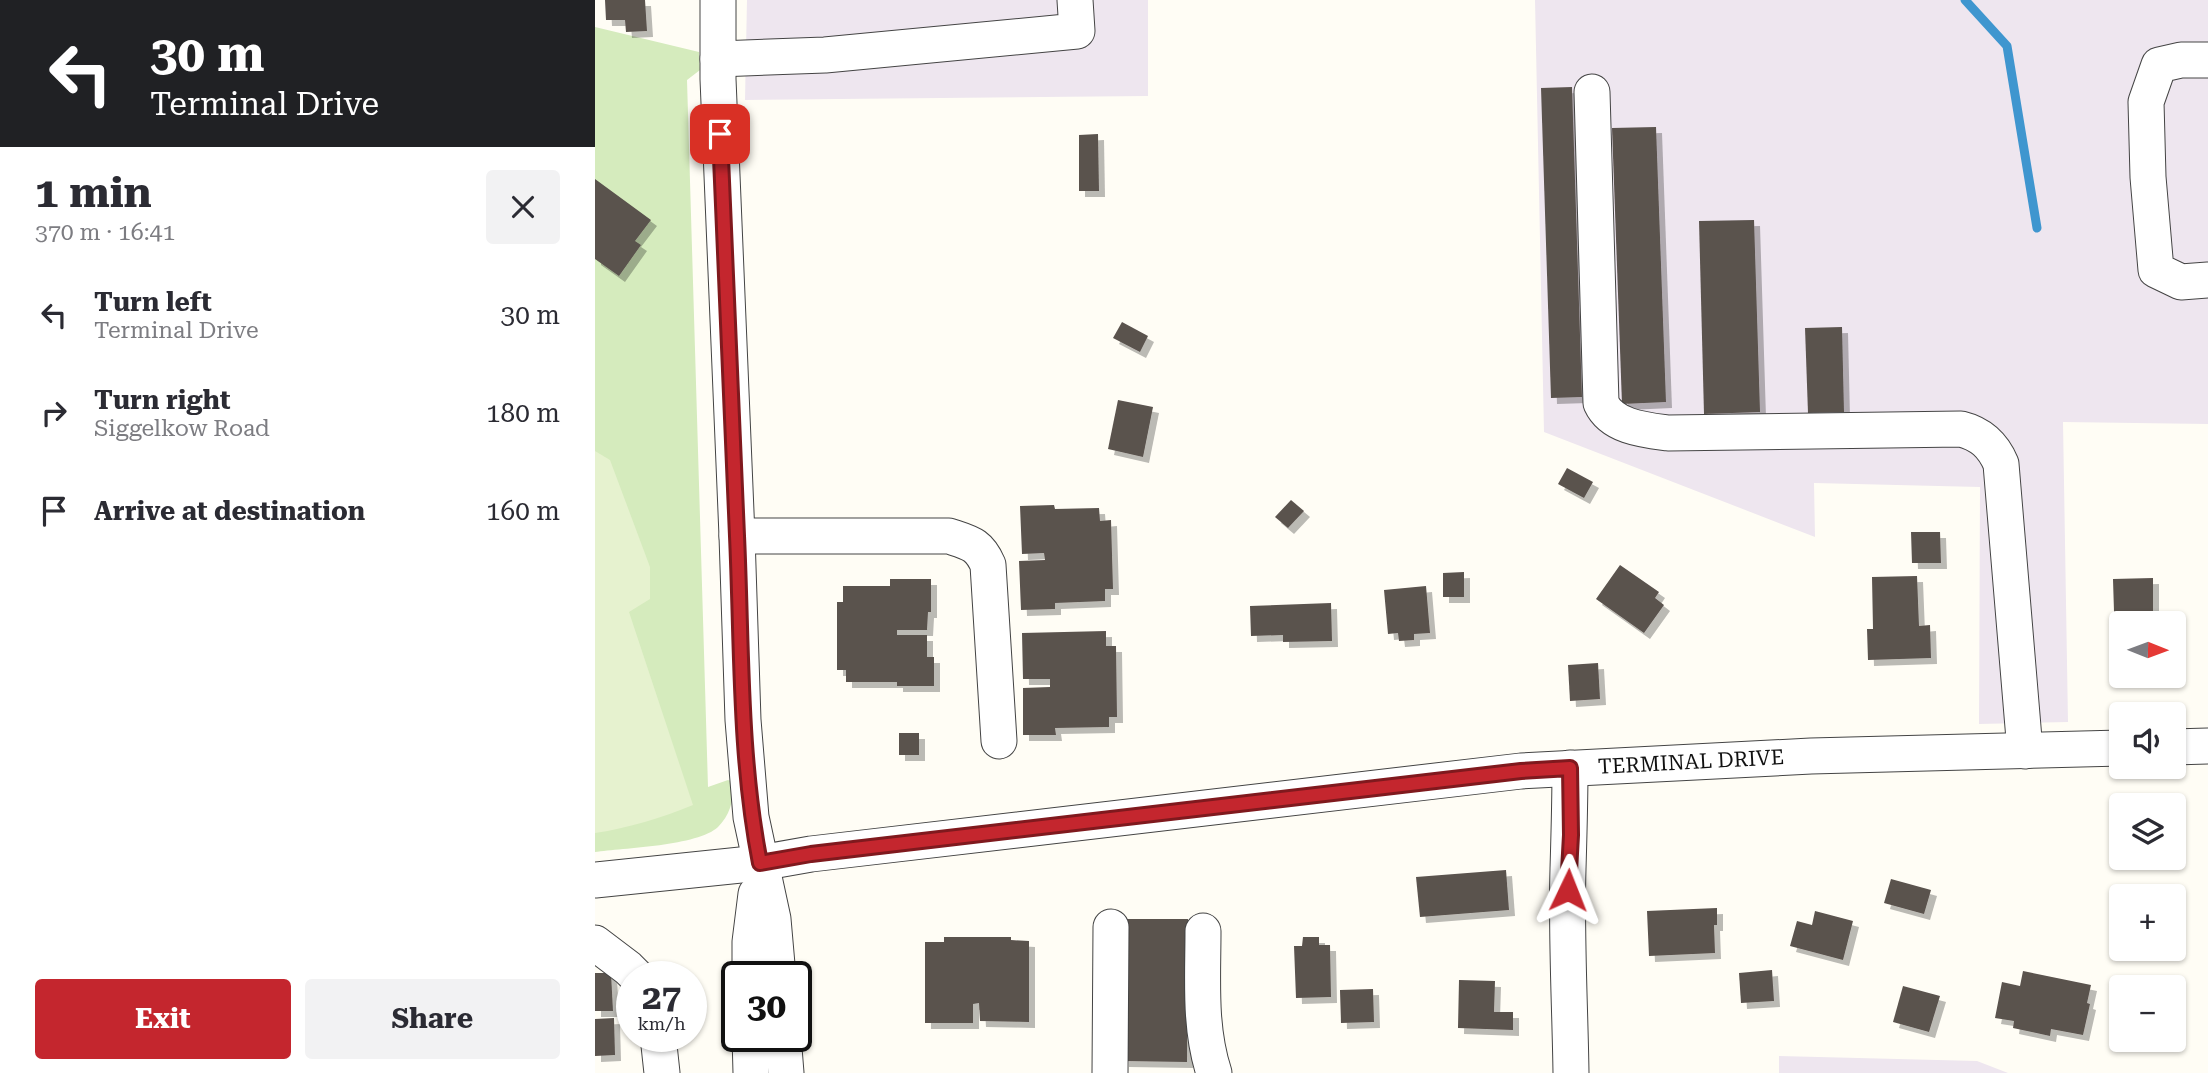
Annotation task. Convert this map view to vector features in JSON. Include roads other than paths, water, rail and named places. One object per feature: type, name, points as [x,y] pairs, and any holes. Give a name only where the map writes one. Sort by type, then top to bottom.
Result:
[{"type":"street","points":[[718,0],[717,59],[743,720],[751,817],[773,919],[777,961]]},
{"type":"street","points":[[717,59],[825,55],[1077,31],[1076,0]]},
{"type":"street","points":[[2208,60],[2181,60],[2159,65],[2147,102],[2148,177],[2156,270],[2181,282],[2208,280]]},
{"type":"street","points":[[1592,92],[1601,402],[1605,411],[1616,420],[1629,425],[1668,433],[1961,429],[1983,438],[1997,454],[2001,464],[2025,751]]},
{"type":"street","points":[[737,536],[949,536],[973,544],[983,553],[988,565],[999,741]]},
{"type":"street","points":[[2186,747],[2208,746]]},
{"type":"street","name":"TERMINAL DRIVE","points":[[595,880],[760,863],[811,854],[1521,771],[1811,756],[2109,748]]},
{"type":"street","points":[[1570,768],[1568,931],[1571,1073]]},
{"type":"street","points":[[750,961],[760,863]]},
{"type":"street","points":[[1110,1073],[1111,927]]},
{"type":"street","points":[[1203,931],[1203,1013],[1207,1051],[1214,1073]]},
{"type":"street","points":[[595,943],[619,961]]},
{"type":"street","points":[[660,1052],[663,1073]]},
{"type":"street","points":[[750,1052],[751,1073]]},
{"type":"street","points":[[784,1052],[786,1073]]},
{"type":"waterway","points":[[1965,0],[2007,46],[2037,228]]}]
